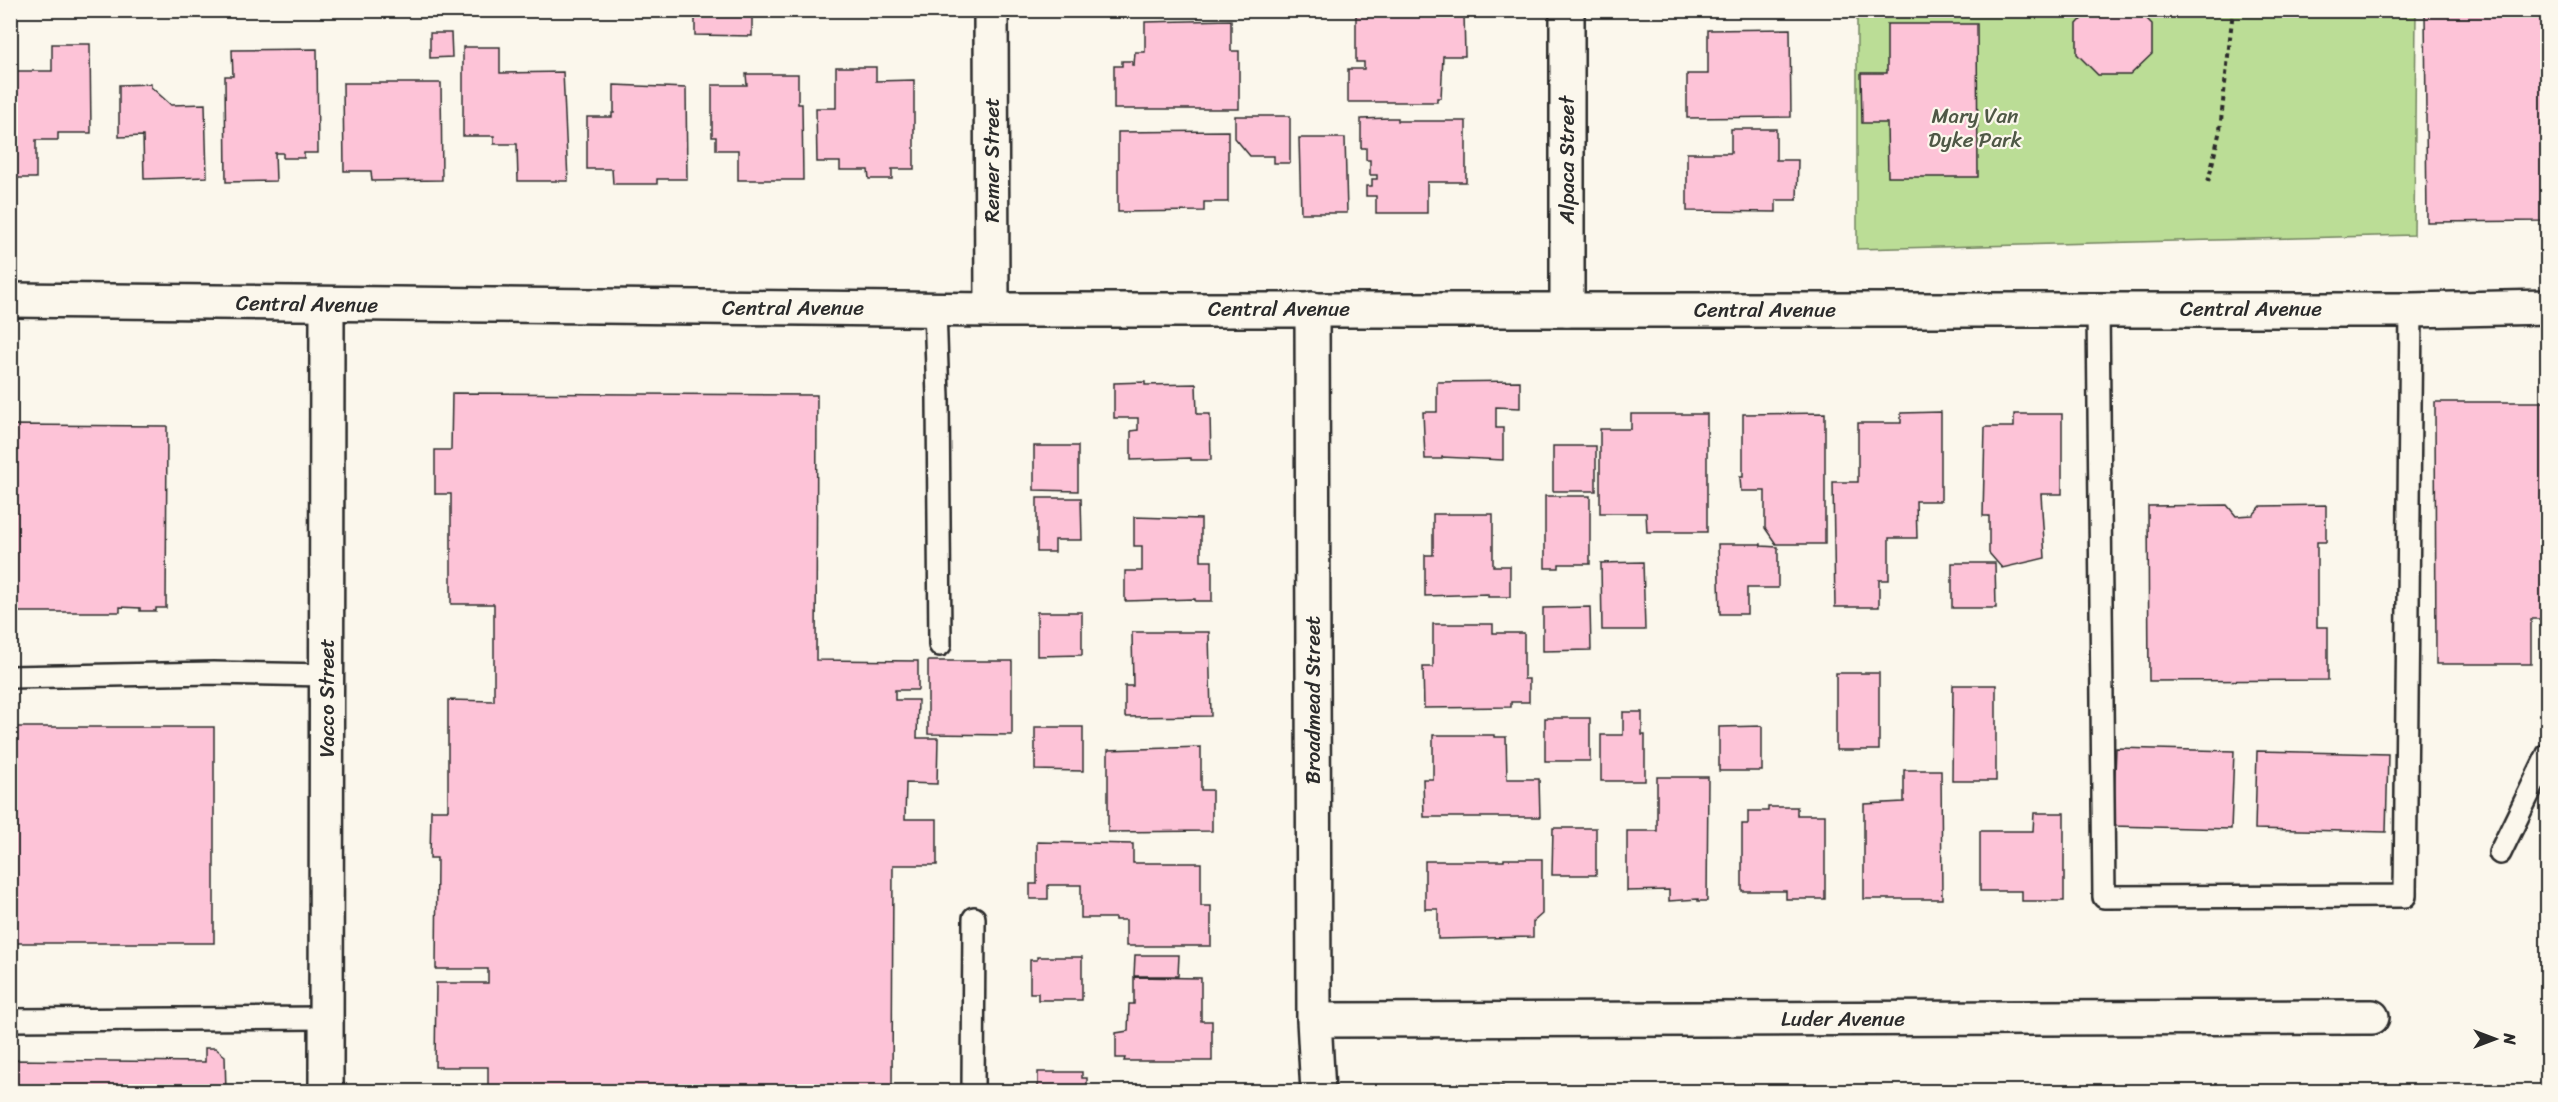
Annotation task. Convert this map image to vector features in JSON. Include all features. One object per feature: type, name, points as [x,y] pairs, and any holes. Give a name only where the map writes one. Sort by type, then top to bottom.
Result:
[{"type":"street","name":"Remer Street","points":[[991,10],[993,310]]},
{"type":"street","name":"Alpaca Street","points":[[1568,10],[1568,310]]},
{"type":"street","name":"Central Avenue","points":[[10,300],[993,310],[2410,310],[2547,307]]},
{"type":"street","name":"Vacco Street","points":[[326,1092],[327,305]]},
{"type":"street","name":"Broadmead Street","points":[[1312,309],[1314,1020],[1318,1092]]},
{"type":"street","name":"Luder Avenue","points":[[1314,1020],[2372,1017]]},
{"type":"lane","points":[[935,309],[940,645]]},
{"type":"lane","points":[[2098,309],[2104,897],[2405,896],[2410,310]]},
{"type":"lane","points":[[10,677],[213,673],[327,675]]},
{"type":"lane","points":[[2500,853],[2547,754]]},
{"type":"lane","points":[[973,1092],[974,918]]},
{"type":"lane","points":[[10,1020],[326,1018]]},
{"type":"path","points":[[2208,183],[2220,130],[2233,10]]},
{"type":"green space","name":"Mary Van Dyke Park","points":[[1857,11],[2416,11],[2414,235],[1857,249]]},
{"type":"building","points":[[695,10],[752,10],[752,36],[695,35]]},
{"type":"building","points":[[2090,10],[2138,10],[2152,24],[2152,54],[2130,75],[2098,75],[2077,54],[2077,24]]},
{"type":"building","points":[[2425,10],[2544,10],[2546,221],[2427,222]]},
{"type":"building","points":[[1464,14],[1465,56],[1443,56],[1441,98],[1437,98],[1437,102],[1348,102],[1348,69],[1364,69],[1364,62],[1356,62],[1356,15]]},
{"type":"building","points":[[1231,20],[1231,51],[1239,51],[1239,109],[1114,109],[1114,66],[1122,66],[1122,61],[1132,61],[1134,65],[1135,52],[1145,52],[1145,22]]},
{"type":"building","points":[[1887,24],[1977,24],[1978,177],[1888,177],[1887,123],[1862,123],[1861,73],[1887,73]]},
{"type":"building","points":[[1790,29],[1791,117],[1687,118],[1687,74],[1708,74],[1708,30]]},
{"type":"building","points":[[430,33],[451,33],[452,57],[430,58]]},
{"type":"building","points":[[52,44],[90,44],[91,133],[58,133],[58,140],[36,140],[36,178],[10,178],[10,71],[52,71]]},
{"type":"building","points":[[463,47],[500,47],[500,73],[563,72],[568,181],[518,181],[517,144],[494,144],[494,136],[463,136]]},
{"type":"building","points":[[317,49],[318,153],[304,153],[304,158],[283,158],[283,153],[275,153],[276,181],[226,182],[225,76],[233,76],[232,50]]},
{"type":"building","points":[[836,67],[876,67],[876,81],[914,80],[914,169],[892,169],[892,179],[869,179],[868,170],[840,170],[840,162],[817,162],[816,108],[836,108]]},
{"type":"building","points":[[746,74],[798,74],[798,104],[802,104],[803,180],[738,180],[738,150],[716,150],[716,137],[712,137],[712,85],[747,85]]},
{"type":"building","points":[[343,83],[441,83],[442,180],[372,181],[371,171],[344,171]]},
{"type":"building","points":[[151,84],[151,87],[171,105],[205,104],[207,177],[144,179],[143,136],[119,137],[119,85]]},
{"type":"building","points":[[614,85],[686,88],[687,179],[657,179],[657,184],[613,184],[612,169],[587,169],[587,117],[612,117]]},
{"type":"building","points":[[1235,116],[1290,116],[1290,163],[1274,163],[1274,156],[1250,156],[1235,138]]},
{"type":"building","points":[[1398,118],[1398,121],[1466,121],[1466,182],[1427,182],[1427,213],[1376,213],[1376,196],[1366,196],[1366,186],[1372,186],[1372,179],[1377,179],[1377,175],[1370,175],[1370,160],[1366,160],[1366,148],[1361,148],[1361,119]]},
{"type":"building","points":[[1731,129],[1776,129],[1776,160],[1798,160],[1797,200],[1776,200],[1776,212],[1687,211],[1687,153],[1731,153]]},
{"type":"building","points":[[1228,131],[1228,202],[1204,202],[1204,211],[1118,212],[1118,132]]},
{"type":"building","points":[[1299,138],[1345,138],[1347,213],[1301,213]]},
{"type":"building","points":[[1520,381],[1520,408],[1496,407],[1496,428],[1503,428],[1503,460],[1442,457],[1442,459],[1425,459],[1423,412],[1437,412],[1437,382]]},
{"type":"building","points":[[1145,382],[1145,385],[1196,384],[1197,414],[1210,414],[1211,460],[1191,460],[1191,458],[1131,460],[1131,431],[1138,430],[1138,418],[1114,418],[1114,383]]},
{"type":"building","points":[[452,393],[817,395],[816,660],[918,661],[918,690],[895,690],[895,700],[918,700],[917,738],[938,738],[937,784],[906,783],[905,819],[937,819],[937,865],[893,865],[892,1092],[488,1092],[488,1067],[435,1067],[436,983],[488,983],[488,969],[436,969],[437,858],[430,858],[431,810],[448,810],[448,700],[494,701],[494,604],[451,604],[451,494],[435,494],[435,450],[451,450]]},
{"type":"building","points":[[2435,402],[2548,402],[2548,619],[2531,619],[2531,664],[2436,664]]},
{"type":"building","points":[[1941,412],[1941,501],[1916,501],[1917,538],[1889,538],[1889,580],[1879,580],[1879,607],[1835,607],[1833,482],[1858,482],[1858,423],[1901,423],[1901,413]]},
{"type":"building","points":[[1825,413],[1825,544],[1776,544],[1765,528],[1765,491],[1741,491],[1743,414]]},
{"type":"building","points":[[1631,414],[1707,414],[1707,532],[1647,532],[1646,513],[1600,513],[1600,429],[1631,429]]},
{"type":"building","points":[[2014,414],[2062,414],[2062,494],[2041,494],[2045,558],[2002,568],[1989,553],[1989,516],[1983,516],[1985,427],[2014,427]]},
{"type":"building","points":[[10,425],[167,426],[166,608],[156,608],[156,611],[140,611],[140,608],[120,607],[120,612],[10,612]]},
{"type":"building","points":[[1034,446],[1078,446],[1078,491],[1034,490]]},
{"type":"building","points":[[1553,446],[1596,446],[1596,491],[1553,491]]},
{"type":"building","points":[[1545,496],[1590,496],[1590,564],[1559,564],[1559,568],[1545,568]]},
{"type":"building","points":[[1037,498],[1081,498],[1082,540],[1055,540],[1055,552],[1037,552]]},
{"type":"building","points":[[2227,505],[2236,516],[2253,515],[2261,506],[2326,505],[2326,542],[2317,542],[2317,627],[2328,627],[2328,680],[2149,681],[2148,506]]},
{"type":"building","points":[[1433,514],[1493,514],[1493,566],[1510,566],[1510,597],[1488,597],[1488,594],[1425,596],[1425,555],[1433,555]]},
{"type":"building","points":[[1134,517],[1201,519],[1201,561],[1212,561],[1212,601],[1195,601],[1195,599],[1125,601],[1125,571],[1142,571],[1142,546],[1134,546]]},
{"type":"building","points":[[1718,544],[1761,544],[1761,546],[1778,547],[1778,588],[1747,588],[1747,614],[1720,614]]},
{"type":"building","points":[[1643,562],[1645,630],[1602,630],[1601,563]]},
{"type":"building","points":[[1952,563],[1995,563],[1996,608],[1952,608]]},
{"type":"building","points":[[1590,607],[1591,650],[1543,651],[1543,608]]},
{"type":"building","points":[[1037,612],[1082,612],[1082,655],[1037,656]]},
{"type":"building","points":[[1433,624],[1493,624],[1493,633],[1524,633],[1524,679],[1529,679],[1529,702],[1511,702],[1511,707],[1424,708],[1423,667],[1433,667]]},
{"type":"building","points":[[1132,632],[1209,632],[1211,716],[1125,717],[1125,686],[1133,686]]},
{"type":"building","points":[[928,661],[1012,661],[1012,735],[928,734]]},
{"type":"building","points":[[1836,673],[1879,673],[1879,750],[1836,750]]},
{"type":"building","points":[[1953,685],[1996,685],[1996,781],[1952,781]]},
{"type":"building","points":[[1623,712],[1642,712],[1642,735],[1645,735],[1645,781],[1601,781],[1601,735],[1623,735]]},
{"type":"building","points":[[1545,718],[1590,718],[1590,761],[1545,761]]},
{"type":"building","points":[[1762,726],[1762,771],[1719,771],[1719,727]]},
{"type":"building","points":[[10,727],[214,727],[214,943],[10,943]]},
{"type":"building","points":[[1035,727],[1083,727],[1083,771],[1035,770]]},
{"type":"building","points":[[1433,735],[1506,737],[1507,779],[1539,779],[1540,817],[1424,817],[1423,779],[1433,779]]},
{"type":"building","points":[[1201,747],[1201,790],[1212,790],[1212,831],[1108,832],[1108,750]]},
{"type":"building","points":[[2116,748],[2234,751],[2231,829],[2113,826]]},
{"type":"building","points":[[2257,751],[2388,754],[2386,832],[2255,829]]},
{"type":"building","points":[[1904,770],[1941,770],[1942,899],[1864,899],[1864,804],[1904,802]]},
{"type":"building","points":[[1657,777],[1708,777],[1707,901],[1698,901],[1698,899],[1669,901],[1669,890],[1627,891],[1627,831],[1657,831]]},
{"type":"building","points":[[1768,807],[1797,807],[1797,815],[1825,815],[1825,899],[1786,899],[1786,891],[1742,891],[1742,824],[1748,824],[1748,811],[1768,811]]},
{"type":"building","points":[[2034,813],[2064,813],[2064,901],[2022,901],[2022,891],[1980,891],[1980,831],[2033,831]]},
{"type":"building","points":[[1553,828],[1596,828],[1596,875],[1552,875]]},
{"type":"building","points":[[1037,842],[1133,844],[1133,863],[1201,863],[1201,906],[1211,906],[1211,946],[1126,946],[1126,920],[1081,918],[1081,885],[1048,885],[1048,899],[1030,899],[1030,884],[1037,884]]},
{"type":"building","points":[[1504,859],[1542,859],[1542,914],[1533,922],[1533,937],[1438,939],[1438,909],[1425,909],[1425,861],[1504,861]]},
{"type":"building","points":[[1135,955],[1179,955],[1178,976],[1134,976]]},
{"type":"building","points":[[1037,957],[1082,957],[1082,1000],[1038,1000],[1038,993],[1030,993],[1030,960],[1037,960]]},
{"type":"building","points":[[1134,977],[1201,978],[1201,1021],[1212,1021],[1212,1061],[1124,1061],[1125,1058],[1116,1058],[1116,1033],[1128,1031],[1129,1004],[1134,1004]]},
{"type":"building","points":[[205,1048],[215,1048],[225,1056],[226,1092],[10,1092],[10,1060],[205,1062]]},
{"type":"building","points":[[1038,1072],[1082,1072],[1082,1078],[1087,1078],[1087,1092],[1038,1092]]},
{"type":"building","points":[[1503,1086],[1503,1092],[1435,1092],[1435,1088]]}]
